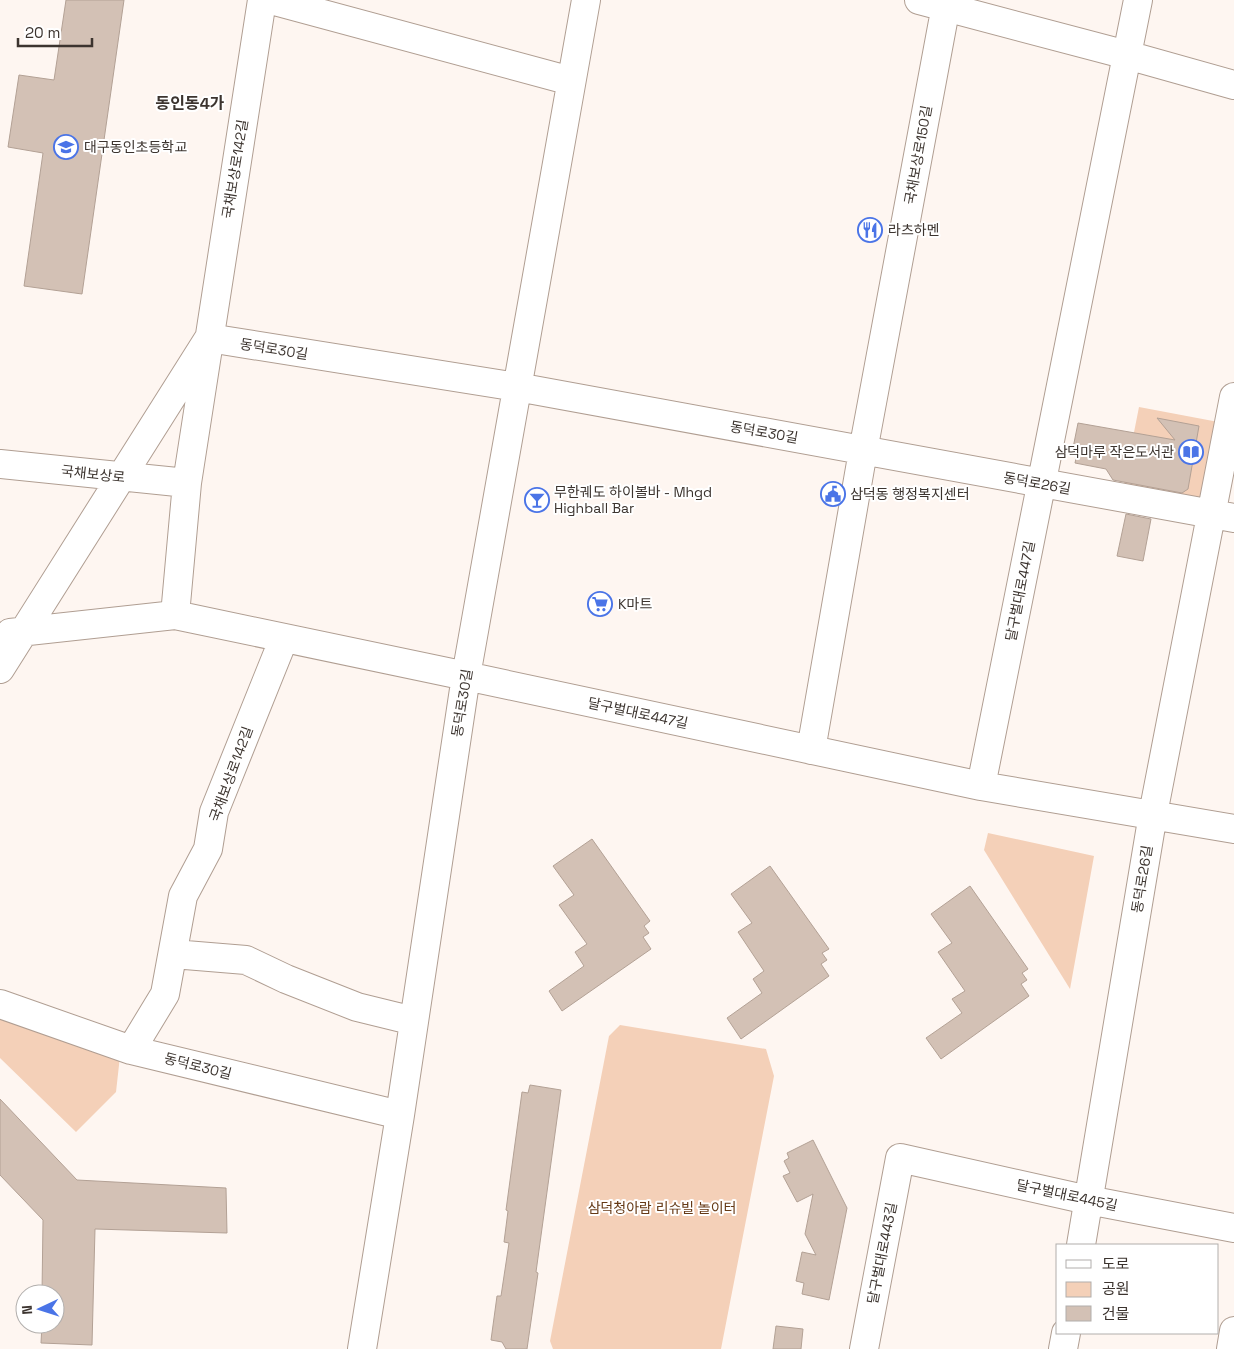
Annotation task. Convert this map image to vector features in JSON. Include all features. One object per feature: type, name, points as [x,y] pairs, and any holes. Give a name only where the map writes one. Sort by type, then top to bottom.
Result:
[{"type":"street","name":"국채보상로142길","points":[[175,615],[187,483],[262,0]]},
{"type":"street","points":[[271,0],[571,82]]},
{"type":"street","name":"동덕로30길","points":[[362,1349],[400,1114],[466,676],[586,0]]},
{"type":"street","points":[[919,0],[946,4],[1234,85]]},
{"type":"street","points":[[1042,483],[1138,0]]},
{"type":"street","name":"국채보상로150길","points":[[863,451],[946,4]]},
{"type":"street","name":"국채보상로142길","points":[[0,669],[12,633],[122,476],[209,338]]},
{"type":"street","name":"동덕로30길","points":[[209,338],[517,387],[863,451]]},
{"type":"street","name":"동덕로26길","points":[[1080,1244],[1153,814],[1223,516],[1234,397]]},
{"type":"street","points":[[811,750],[863,451]]},
{"type":"street","name":"동덕로26길","points":[[863,451],[1223,516]]},
{"type":"street","name":"국채보상로","points":[[0,464],[187,483]]},
{"type":"street","name":"달구벌대로447길","points":[[981,786],[1042,483]]},
{"type":"street","points":[[12,633],[175,615],[466,676]]},
{"type":"street","name":"국채보상로142길","points":[[131,1050],[165,994],[184,896],[208,849],[214,812],[284,638]]},
{"type":"street","name":"달구벌대로447길","points":[[466,676],[981,786],[1234,829]]},
{"type":"street","points":[[174,954],[246,960],[286,979],[357,1007],[414,1021]]},
{"type":"street","name":"동덕로30길","points":[[0,1004],[131,1050],[400,1114]]},
{"type":"street","name":"달구벌대로445길","points":[[900,1158],[1088,1200],[1234,1228]]},
{"type":"street","name":"달구벌대로443길","points":[[864,1349],[900,1158]]},
{"type":"street","points":[[1231,1349],[1234,1331]]},
{"type":"street","points":[[1063,1349],[1066,1334]]},
{"type":"green space","points":[[1139,407],[1229,424],[1211,514],[1121,498]]},
{"type":"green space","points":[[988,833],[1094,856],[1070,989],[984,850]]},
{"type":"green space","points":[[0,1013],[121,1047],[116,1092],[76,1132],[0,1058]]},
{"type":"green space","name":"삼덕청아람 리슈빌 놀이터","points":[[620,1025],[766,1049],[774,1076],[721,1349],[553,1349],[550,1341],[609,1036]]},
{"type":"building","points":[[66,0],[124,0],[82,294],[24,286],[43,153],[8,147],[19,75],[54,80]]},
{"type":"building","points":[[1157,418],[1199,426],[1188,489],[1182,493],[1113,480],[1106,469],[1075,463],[1077,454],[1072,453],[1078,423],[1175,440]]},
{"type":"building","points":[[1126,514],[1151,519],[1143,561],[1117,556]]},
{"type":"building","points":[[592,839],[650,921],[644,926],[649,933],[643,937],[651,949],[562,1011],[549,991],[584,966],[575,952],[587,944],[559,905],[574,895],[553,866]]},
{"type":"building","points":[[770,866],[829,949],[822,953],[827,960],[821,964],[829,976],[741,1039],[727,1018],[762,993],[753,979],[764,971],[738,932],[752,923],[731,894]]},
{"type":"building","points":[[970,886],[1028,969],[1022,973],[1027,980],[1021,984],[1029,996],[941,1059],[926,1038],[962,1013],[952,999],[965,991],[938,952],[952,943],[931,914]]},
{"type":"building","points":[[530,1085],[561,1090],[527,1349],[506,1349],[502,1342],[491,1340],[497,1296],[501,1296],[509,1243],[504,1242],[508,1211],[506,1210],[522,1092],[528,1093]]},
{"type":"building","points":[[0,1099],[77,1180],[226,1188],[227,1233],[95,1229],[92,1345],[41,1343],[41,1334],[65,1334],[65,1284],[42,1284],[43,1220],[0,1175]]},
{"type":"building","points":[[813,1140],[847,1208],[829,1300],[802,1294],[804,1283],[796,1281],[802,1252],[816,1255],[805,1234],[813,1194],[797,1202],[783,1176],[790,1173],[784,1161],[789,1158],[787,1153]]},
{"type":"building","points":[[776,1326],[803,1329],[801,1349],[773,1349]]},
{"type":"place","name":"대구동인초등학교","points":[[66,147]]},
{"type":"place","name":"라츠하멘","points":[[870,230]]},
{"type":"place","name":"삼덕마루 작은도서관","points":[[1191,452]]},
{"type":"place","name":"삼덕동 행정복지센터","points":[[833,494]]},
{"type":"place","name":"무한궤도 하이볼바 - Mhgd Highball Bar","points":[[537,500]]},
{"type":"place","name":"K마트","points":[[600,604]]},
{"type":"district","name":"동인동4가","points":[[190,103]]}]
